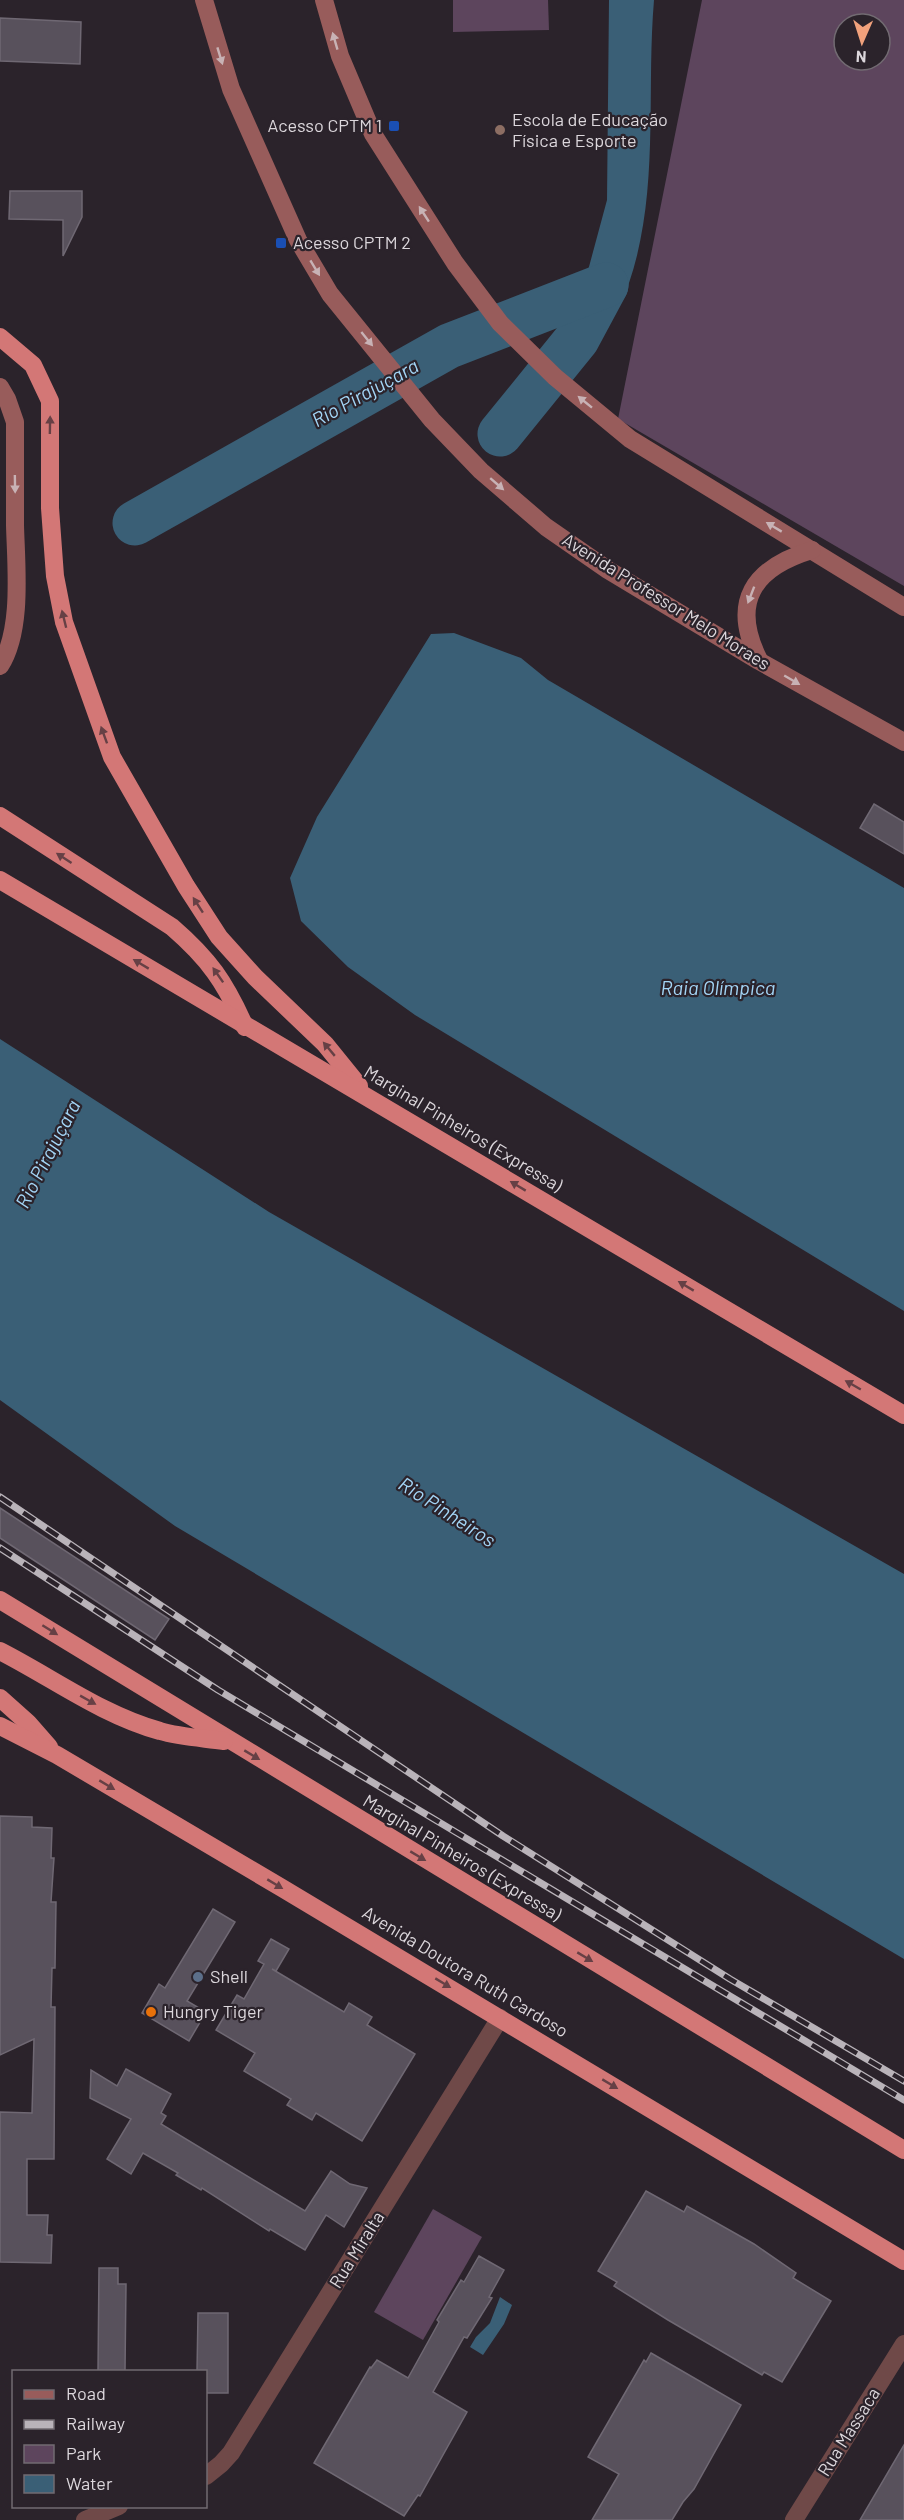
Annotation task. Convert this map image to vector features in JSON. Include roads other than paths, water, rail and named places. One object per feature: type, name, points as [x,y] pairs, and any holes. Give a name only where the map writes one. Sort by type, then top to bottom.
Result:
[{"type":"highway","points":[[0,337],[16,348],[33,365],[50,401],[50,507],[55,576],[64,622],[112,757],[186,886],[219,937],[255,977],[325,1044],[366,1095]]},
{"type":"highway","points":[[0,816],[172,927],[197,948],[229,991],[245,1027]]},
{"type":"highway","name":"Marginal Pinheiros (Expressa)","points":[[0,880],[904,1415]]},
{"type":"highway","name":"Marginal Pinheiros (Expressa)","points":[[0,1600],[904,2150]]},
{"type":"highway","points":[[0,1651],[107,1711],[144,1726],[163,1732],[230,1742]]},
{"type":"highway","points":[[0,1698],[28,1723],[57,1755]]},
{"type":"highway","name":"Avenida Doutora Ruth Cardoso","points":[[0,1726],[57,1755],[904,2261]]},
{"type":"street","name":"Avenida Professor Melo Moraes","points":[[204,0],[231,89],[298,240],[330,294],[432,420],[481,471],[546,527],[608,570],[759,661],[904,742]]},
{"type":"street","points":[[324,0],[339,56],[373,134],[455,263],[500,323],[555,377],[630,439],[904,607]]},
{"type":"street","points":[[0,387],[15,422],[16,596],[12,633],[5,659],[0,666]]},
{"type":"street","points":[[759,661],[750,642],[746,626],[750,594],[760,578],[773,566],[792,556],[812,550]]},
{"type":"street","name":"Rua Miralta","points":[[207,2475],[231,2452],[500,2018]]},
{"type":"street","name":"Rua Massaca","points":[[794,2520],[904,2344]]},
{"type":"street","points":[[85,2520],[113,2508]]},
{"type":"water","points":[[609,0],[654,0],[650,143],[645,214],[639,249],[626,292],[594,352],[558,325],[583,289],[607,200]]},
{"type":"water","name":"Raia Olímpica","points":[[454,633],[521,658],[548,680],[904,888],[904,1311],[415,1015],[348,967],[301,921],[290,878],[317,817],[431,634]]},
{"type":"water","name":"Rio Pinheiros","points":[[0,1039],[269,1212],[904,1574],[904,1959],[175,1526],[0,1400]]},
{"type":"water","points":[[500,2297],[512,2305],[504,2324],[483,2355],[470,2347],[490,2323]]},
{"type":"waterway","name":"Rio Pirajuçara","points":[[500,434],[577,339],[606,285]]},
{"type":"waterway","name":"Rio Pirajuçara","points":[[135,523],[449,346],[606,285]]},
{"type":"railway","points":[[0,1497],[503,1836],[730,1979],[904,2081]]},
{"type":"railway","points":[[0,1548],[218,1690],[904,2100]]},
{"type":"place","name":"Acesso CPTM 1","points":[[394,126]]},
{"type":"place","name":"Escola de Educação Física e Esporte","points":[[500,130]]},
{"type":"place","name":"Acesso CPTM 2","points":[[281,243]]},
{"type":"place","name":"Shell","points":[[198,1977]]},
{"type":"place","name":"Hungry Tiger","points":[[151,2012]]}]
